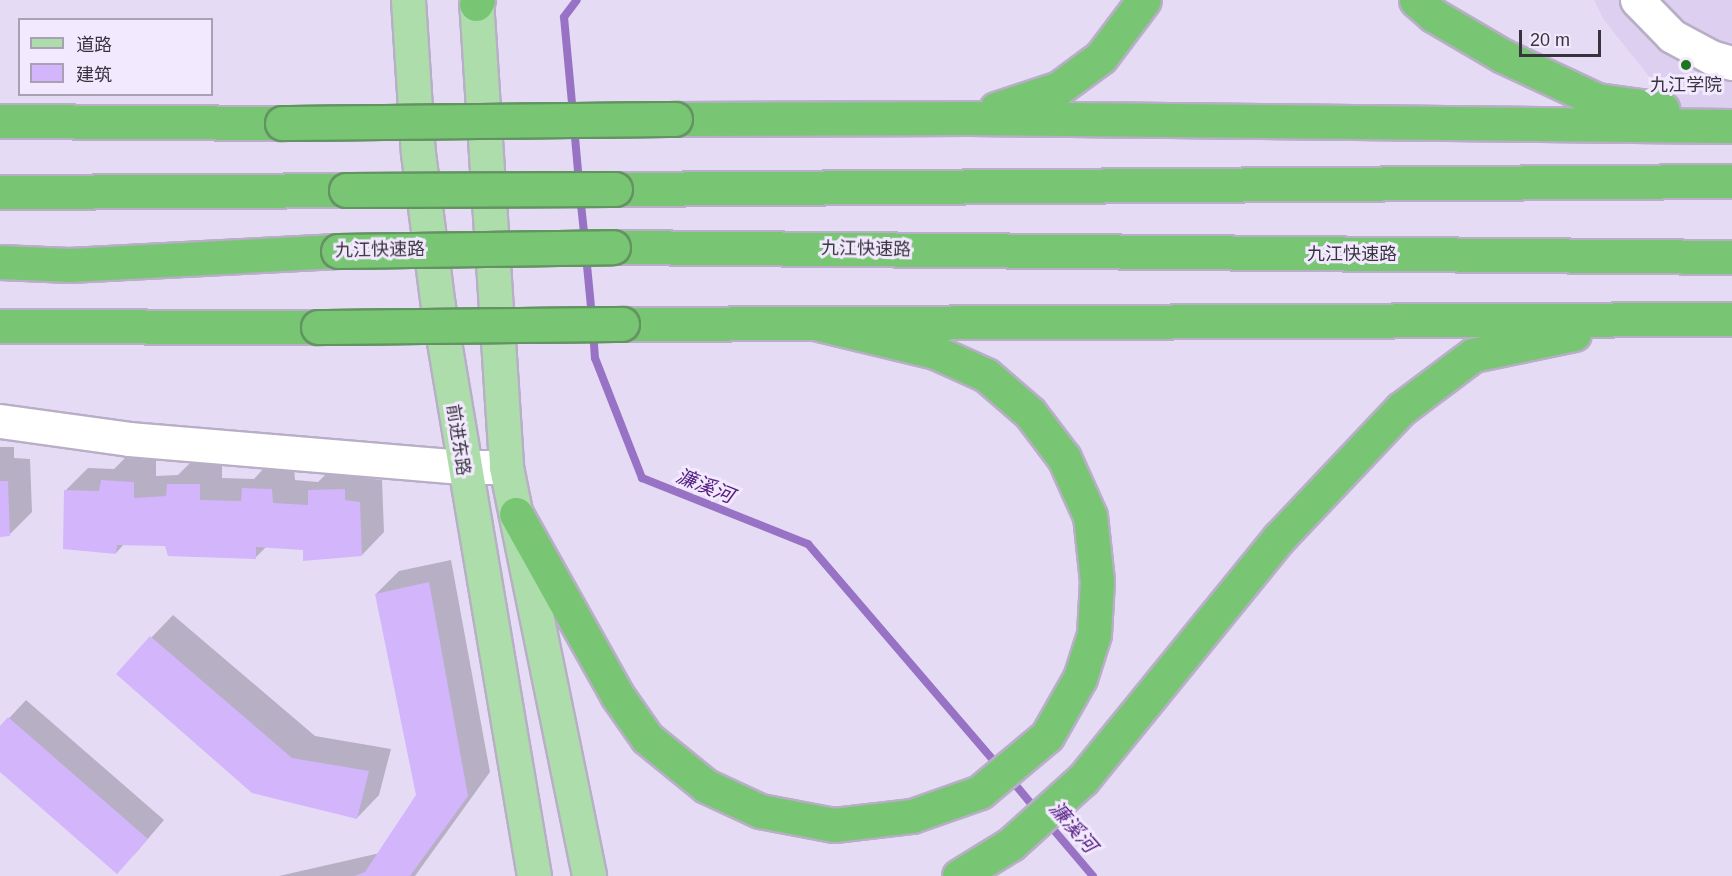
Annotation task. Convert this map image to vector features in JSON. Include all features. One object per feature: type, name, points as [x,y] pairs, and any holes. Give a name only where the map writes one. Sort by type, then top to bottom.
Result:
[{"type":"highway","points":[[969,118],[1059,88],[1101,57],[1144,0]]},
{"type":"highway","points":[[1416,0],[1432,15],[1503,56],[1597,100],[1732,118]]},
{"type":"highway","points":[[0,121],[282,123],[969,118],[1732,126]]},
{"type":"highway","points":[[0,192],[1732,181]]},
{"type":"highway","name":"九江快速路","points":[[0,262],[69,265],[338,251],[613,246],[1732,257]]},
{"type":"highway","points":[[959,876],[1011,844],[1083,779],[1279,538],[1401,409],[1473,355],[1655,319]]},
{"type":"highway","points":[[0,326],[318,327],[1732,319]]},
{"type":"highway","points":[[516,514],[617,695],[647,738],[706,786],[760,811],[834,825],[912,816],[980,792],[1047,736],[1080,678],[1094,634],[1097,581],[1090,516],[1064,458],[1030,413],[986,375],[935,352],[814,323]]},
{"type":"main road","name":"前进东路","points":[[408,0],[418,153],[462,467],[534,876]]},
{"type":"main road","points":[[477,1],[506,467],[589,876]]},
{"type":"street","points":[[1637,0],[1671,36],[1711,57],[1732,63]]},
{"type":"street","points":[[0,421],[129,439],[462,467],[506,467]]},
{"type":"shaded area","name":"九江学院","points":[[1594,0],[1732,0],[1732,135],[1676,110],[1604,20]]},
{"type":"building","points":[[101,480],[134,482],[134,498],[166,496],[167,484],[200,484],[200,500],[241,501],[242,488],[272,489],[273,503],[308,505],[308,490],[345,489],[345,500],[360,502],[362,556],[303,561],[303,550],[256,547],[256,559],[168,556],[165,546],[117,545],[116,554],[63,549],[64,490],[99,491]]},
{"type":"building","points":[[0,481],[8,481],[10,536],[0,537]]},
{"type":"building","points":[[429,582],[468,796],[410,876],[354,876],[365,872],[416,795],[375,594]]},
{"type":"building","points":[[150,636],[292,758],[369,771],[357,819],[252,793],[116,674]]},
{"type":"building","points":[[8,717],[148,839],[117,874],[0,772],[0,726]]},
{"type":"waterway","name":"濂溪河","points":[[573,114],[564,17],[577,0]]},
{"type":"waterway","name":"濂溪河","points":[[574,126],[579,182]]},
{"type":"waterway","name":"濂溪河","points":[[580,195],[585,242]]},
{"type":"waterway","name":"濂溪河","points":[[586,255],[592,317]]},
{"type":"waterway","name":"濂溪河","points":[[593,330],[595,358],[642,478],[808,544],[999,767]]},
{"type":"waterway","name":"濂溪河","points":[[1008,776],[1038,812]]},
{"type":"waterway","name":"濂溪河","points":[[1047,822],[1093,876]]},
{"type":"place","name":"九江学院","points":[[1686,65]]}]
